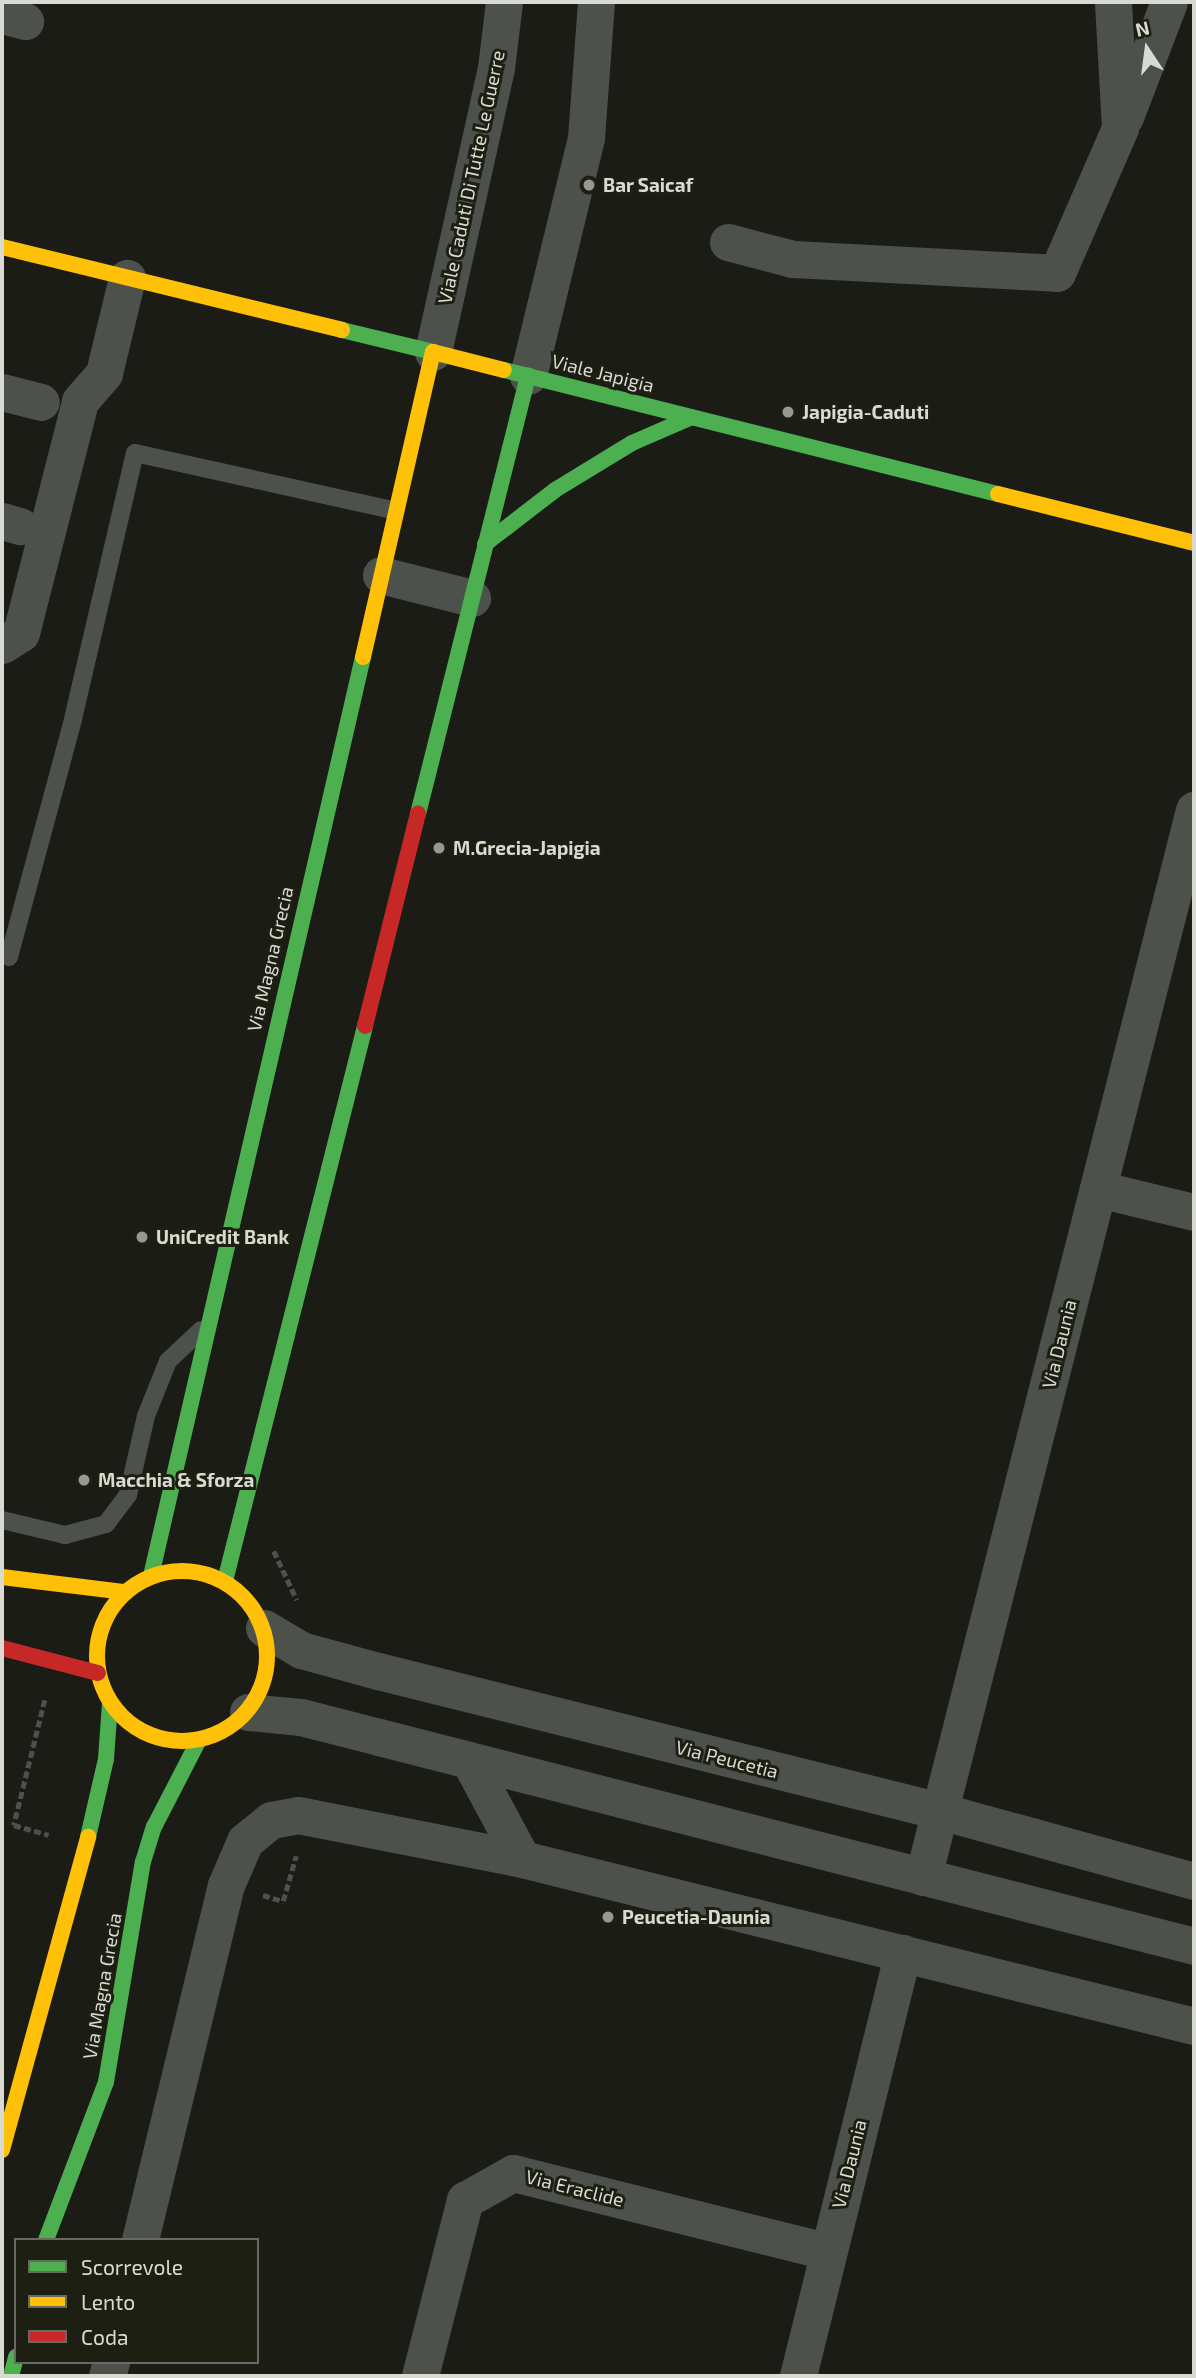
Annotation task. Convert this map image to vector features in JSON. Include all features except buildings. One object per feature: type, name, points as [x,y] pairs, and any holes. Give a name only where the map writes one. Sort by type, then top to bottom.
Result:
[{"type":"main road","name":"Viale Japigia","points":[[2,247],[1194,543]]},
{"type":"main road","name":"Via Magna Grecia","points":[[151,1576],[206,1325],[433,352]]},
{"type":"main road","points":[[225,1581],[528,376]]},
{"type":"main road","points":[[485,544],[555,490],[632,443],[692,417]]},
{"type":"main road","points":[[2,2150],[9,2098],[86,1846],[106,1759],[110,1703],[98,1673],[100,1634],[107,1615],[125,1592],[151,1576],[189,1570],[225,1581],[249,1601],[264,1628],[268,1657],[263,1687],[248,1712],[226,1730],[199,1740],[173,1741],[149,1735],[110,1703]]},
{"type":"main road","points":[[2,1577],[125,1592]]},
{"type":"main road","points":[[2,1648],[98,1673]]},
{"type":"main road","name":"Via Magna Grecia","points":[[47,2238],[106,2082],[143,1862],[154,1827],[199,1740]]},
{"type":"street","name":"Viale Caduti Di Tutte Le Guerre","points":[[433,352],[496,68],[504,2]]},
{"type":"street","points":[[528,376],[586,138],[596,2]]},
{"type":"street","points":[[1114,2],[1121,128]]},
{"type":"street","points":[[727,242],[793,259],[1057,273],[1121,128],[1170,2]]},
{"type":"street","points":[[2,645],[20,633],[80,401],[104,373],[127,278]]},
{"type":"street","points":[[2,392],[41,402]]},
{"type":"street","points":[[381,575],[472,598]]},
{"type":"street","name":"Via Daunia","points":[[923,1877],[1194,810]]},
{"type":"street","points":[[1098,1189],[1194,1212]]},
{"type":"street","name":"Via Peucetia","points":[[264,1628],[301,1650],[940,1811],[1194,1881]]},
{"type":"street","points":[[248,1712],[301,1717],[1194,1946]]},
{"type":"street","points":[[469,1760],[522,1859]]},
{"type":"street","points":[[140,2238],[226,1885],[245,1841],[271,1820],[298,1815],[522,1859],[1194,2026]]},
{"type":"street","name":"Via Daunia","points":[[799,2376],[827,2251],[903,1953]]},
{"type":"street","name":"Via Eraclide","points":[[420,2376],[464,2200],[513,2173],[827,2251]]},
{"type":"lane","points":[[9,957],[73,719],[135,453],[396,511]]},
{"type":"lane","points":[[2,1520],[65,1535],[106,1524],[128,1495],[146,1416],[168,1361],[206,1325]]},
{"type":"path","points":[[14,1825],[48,1689]]},
{"type":"traffic: fast","points":[[342,330],[433,352]]},
{"type":"traffic: fast","points":[[504,370],[998,494]]},
{"type":"traffic: fast","points":[[418,814],[528,376]]},
{"type":"traffic: fast","points":[[485,544],[555,490],[632,443],[692,417]]},
{"type":"traffic: fast","points":[[151,1576],[363,657]]},
{"type":"traffic: fast","points":[[225,1581],[365,1026]]},
{"type":"traffic: fast","points":[[88,1837],[106,1759],[110,1703]]},
{"type":"traffic: fast","points":[[47,2238],[106,2082],[143,1862],[154,1827],[199,1740]]},
{"type":"traffic: fast","points":[[11,2376],[14,2364]]},
{"type":"traffic: slow","points":[[2,247],[342,330]]},
{"type":"traffic: slow","points":[[363,657],[433,352],[504,370]]},
{"type":"traffic: slow","points":[[998,494],[1194,543]]},
{"type":"traffic: slow","points":[[182,1571],[215,1577],[242,1596],[261,1623],[267,1656],[261,1689],[242,1716],[215,1735],[182,1741],[149,1735],[122,1716],[103,1689],[97,1656],[103,1623],[122,1596],[149,1577],[182,1571]]},
{"type":"traffic: slow","points":[[2,1577],[125,1592]]},
{"type":"traffic: slow","points":[[2,2150],[88,1837]]},
{"type":"traffic: jam","points":[[365,1026],[418,814]]},
{"type":"traffic: jam","points":[[2,1648],[98,1673]]},
{"type":"place","name":"Bar Saicaf","points":[[589,185]]},
{"type":"place","name":"Japigia-Caduti","points":[[788,412]]},
{"type":"place","name":"M.Grecia-Japigia","points":[[439,848]]},
{"type":"place","name":"UniCredit Bank","points":[[142,1237]]},
{"type":"place","name":"Macchia & Sforza","points":[[84,1480]]},
{"type":"place","name":"Peucetia-Daunia","points":[[608,1917]]}]
